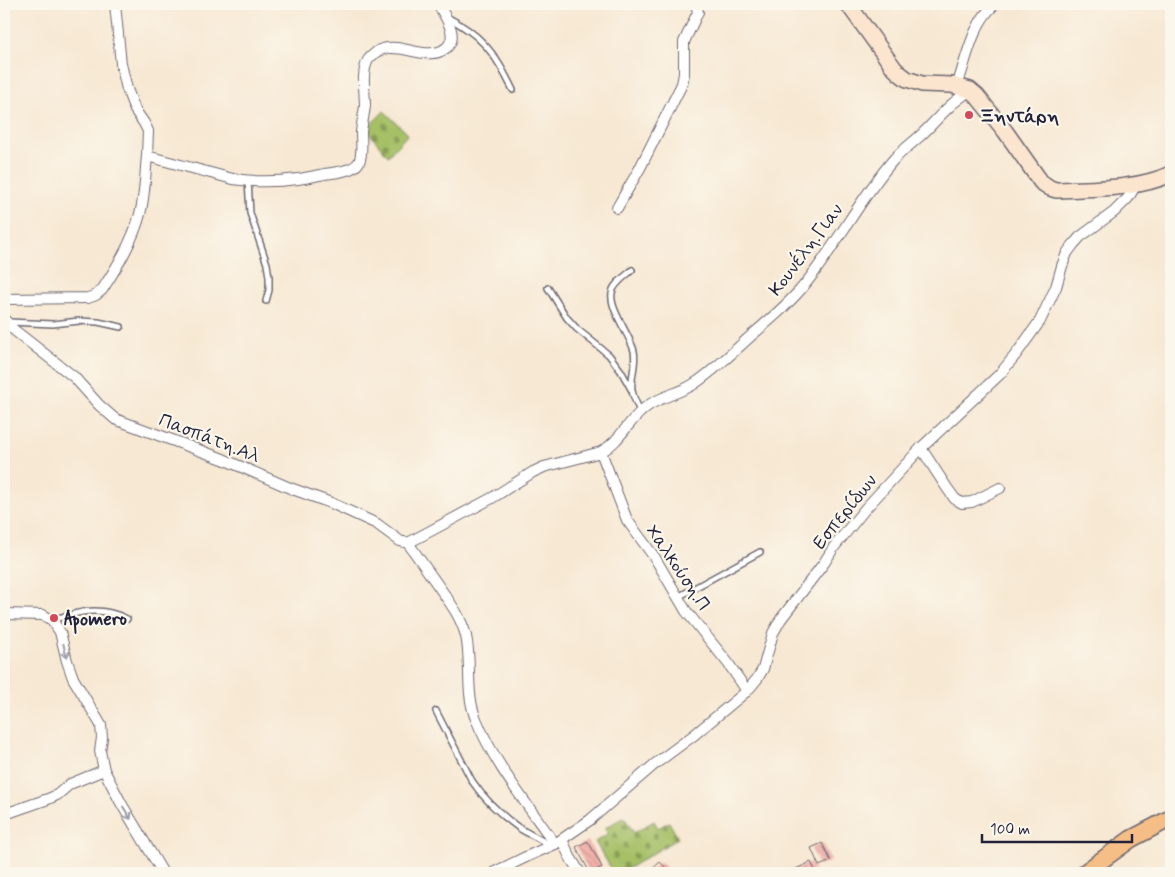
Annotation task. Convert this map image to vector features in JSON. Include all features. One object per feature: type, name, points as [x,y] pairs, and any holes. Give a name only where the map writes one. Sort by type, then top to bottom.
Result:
[{"type":"main road","points":[[848,4],[899,73],[908,79],[922,84],[963,88],[977,96],[1045,186],[1056,190],[1136,185],[1171,174]]},
{"type":"main road","points":[[1084,873],[1131,839],[1171,818]]},
{"type":"street","points":[[4,299],[88,298],[96,295],[102,290],[130,241],[142,208],[148,156],[148,131],[135,110],[127,89],[121,64],[115,4]]},
{"type":"street","points":[[148,156],[233,179],[248,181],[297,179],[351,169],[360,160],[364,107],[364,75],[368,60],[382,49],[440,52],[448,47],[451,42],[451,30],[438,4]]},
{"type":"street","points":[[617,208],[640,168],[682,84],[684,74],[684,42],[698,12],[696,4]]},
{"type":"street","points":[[963,88],[975,32],[982,19],[995,4]]},
{"type":"street","name":"Κουνέλη.Γιαν","points":[[601,452],[608,448],[640,411],[650,404],[684,390],[700,380],[790,300],[806,283],[895,158],[948,108],[963,88]]},
{"type":"street","name":"Εσπερίδων","points":[[492,873],[556,843],[590,820],[655,764],[694,735],[747,691],[763,668],[773,633],[781,619],[834,547],[865,509],[921,448],[1000,374],[1040,322],[1073,245],[1080,237],[1114,212],[1128,198],[1136,185]]},
{"type":"street","name":"Πασπάτη.Αλ","points":[[5,321],[74,377],[99,405],[115,419],[223,459],[290,488],[331,503],[377,524],[400,541],[408,543]]},
{"type":"street","points":[[921,448],[955,499],[962,503],[972,502],[1000,488]]},
{"type":"street","points":[[580,873],[570,857],[556,843],[504,772],[488,746],[475,717],[470,692],[466,636],[457,613],[408,543],[492,498],[533,472],[544,467],[601,452]]},
{"type":"street","name":"Χαλκούση.Π","points":[[601,452],[627,520],[655,558],[686,611],[728,663],[747,691]]},
{"type":"street","points":[[4,614],[43,615],[52,620],[60,632],[73,678],[101,725],[100,751],[104,770],[121,803],[163,873]]},
{"type":"street","points":[[5,814],[52,797],[70,784],[104,770]]},
{"type":"lane","points":[[444,15],[466,28],[482,42],[493,55],[514,90]]},
{"type":"lane","points":[[248,181],[250,213],[270,277],[266,301]]},
{"type":"lane","points":[[632,270],[615,287],[612,293],[613,305],[634,350],[635,360],[632,389],[640,411]]},
{"type":"lane","points":[[548,288],[567,318],[608,355],[632,389]]},
{"type":"lane","points":[[5,321],[53,324],[79,321],[98,322],[121,327]]},
{"type":"lane","points":[[678,597],[760,552]]},
{"type":"lane","points":[[52,620],[75,613],[96,610],[127,619]]},
{"type":"lane","points":[[436,711],[478,791],[520,828],[556,843]]},
{"type":"green space","points":[[384,111],[408,134],[388,156],[366,129]]},
{"type":"green space","points":[[624,817],[634,833],[654,821],[658,828],[669,822],[678,838],[621,873],[614,873],[595,842],[608,834],[605,828]]},
{"type":"building","points":[[588,841],[602,867],[590,873],[576,847]]},
{"type":"building","points":[[822,843],[831,861],[819,866],[811,848]]},
{"type":"building","points":[[660,862],[671,873],[648,873]]},
{"type":"building","points":[[811,862],[815,870],[808,873],[787,873]]},
{"type":"place","name":"Ξηντάρη","points":[[969,115]]},
{"type":"place","name":"Apomero","points":[[54,618]]}]
